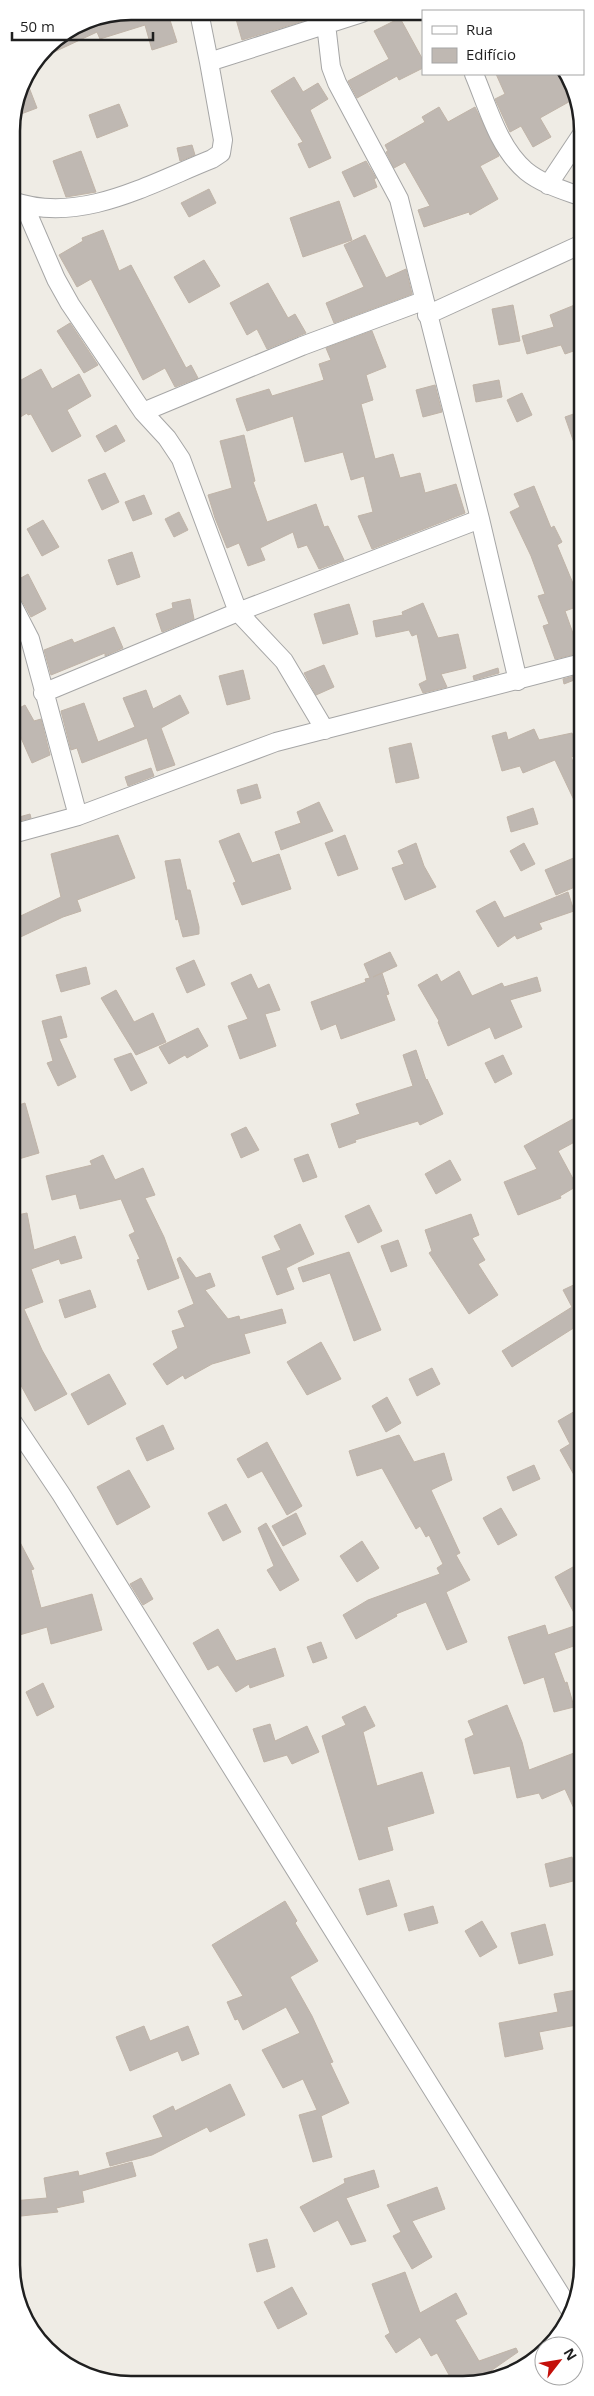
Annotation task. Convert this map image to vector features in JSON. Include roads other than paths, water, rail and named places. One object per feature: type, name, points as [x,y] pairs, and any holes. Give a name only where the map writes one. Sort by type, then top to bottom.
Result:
[{"type":"street","points":[[20,203],[69,209],[99,204],[212,159],[221,153],[223,140],[201,20]]},
{"type":"street","points":[[209,62],[339,20]]},
{"type":"street","points":[[326,24],[331,67],[337,83],[399,199],[425,308],[480,518],[518,681]]},
{"type":"street","points":[[474,75],[502,140],[511,155],[527,172],[548,185],[574,194]]},
{"type":"street","points":[[548,185],[574,146]]},
{"type":"street","points":[[20,207],[70,304],[143,412],[167,438],[181,459],[238,612],[284,661],[325,730]]},
{"type":"street","points":[[143,412],[302,346],[425,308],[574,247]]},
{"type":"street","points":[[43,693],[238,612],[480,518]]},
{"type":"street","points":[[20,620],[30,639],[43,693],[78,816]]},
{"type":"street","points":[[20,832],[78,816],[276,742],[574,665]]},
{"type":"street","points":[[20,1433],[192,1702],[567,2305]]}]
